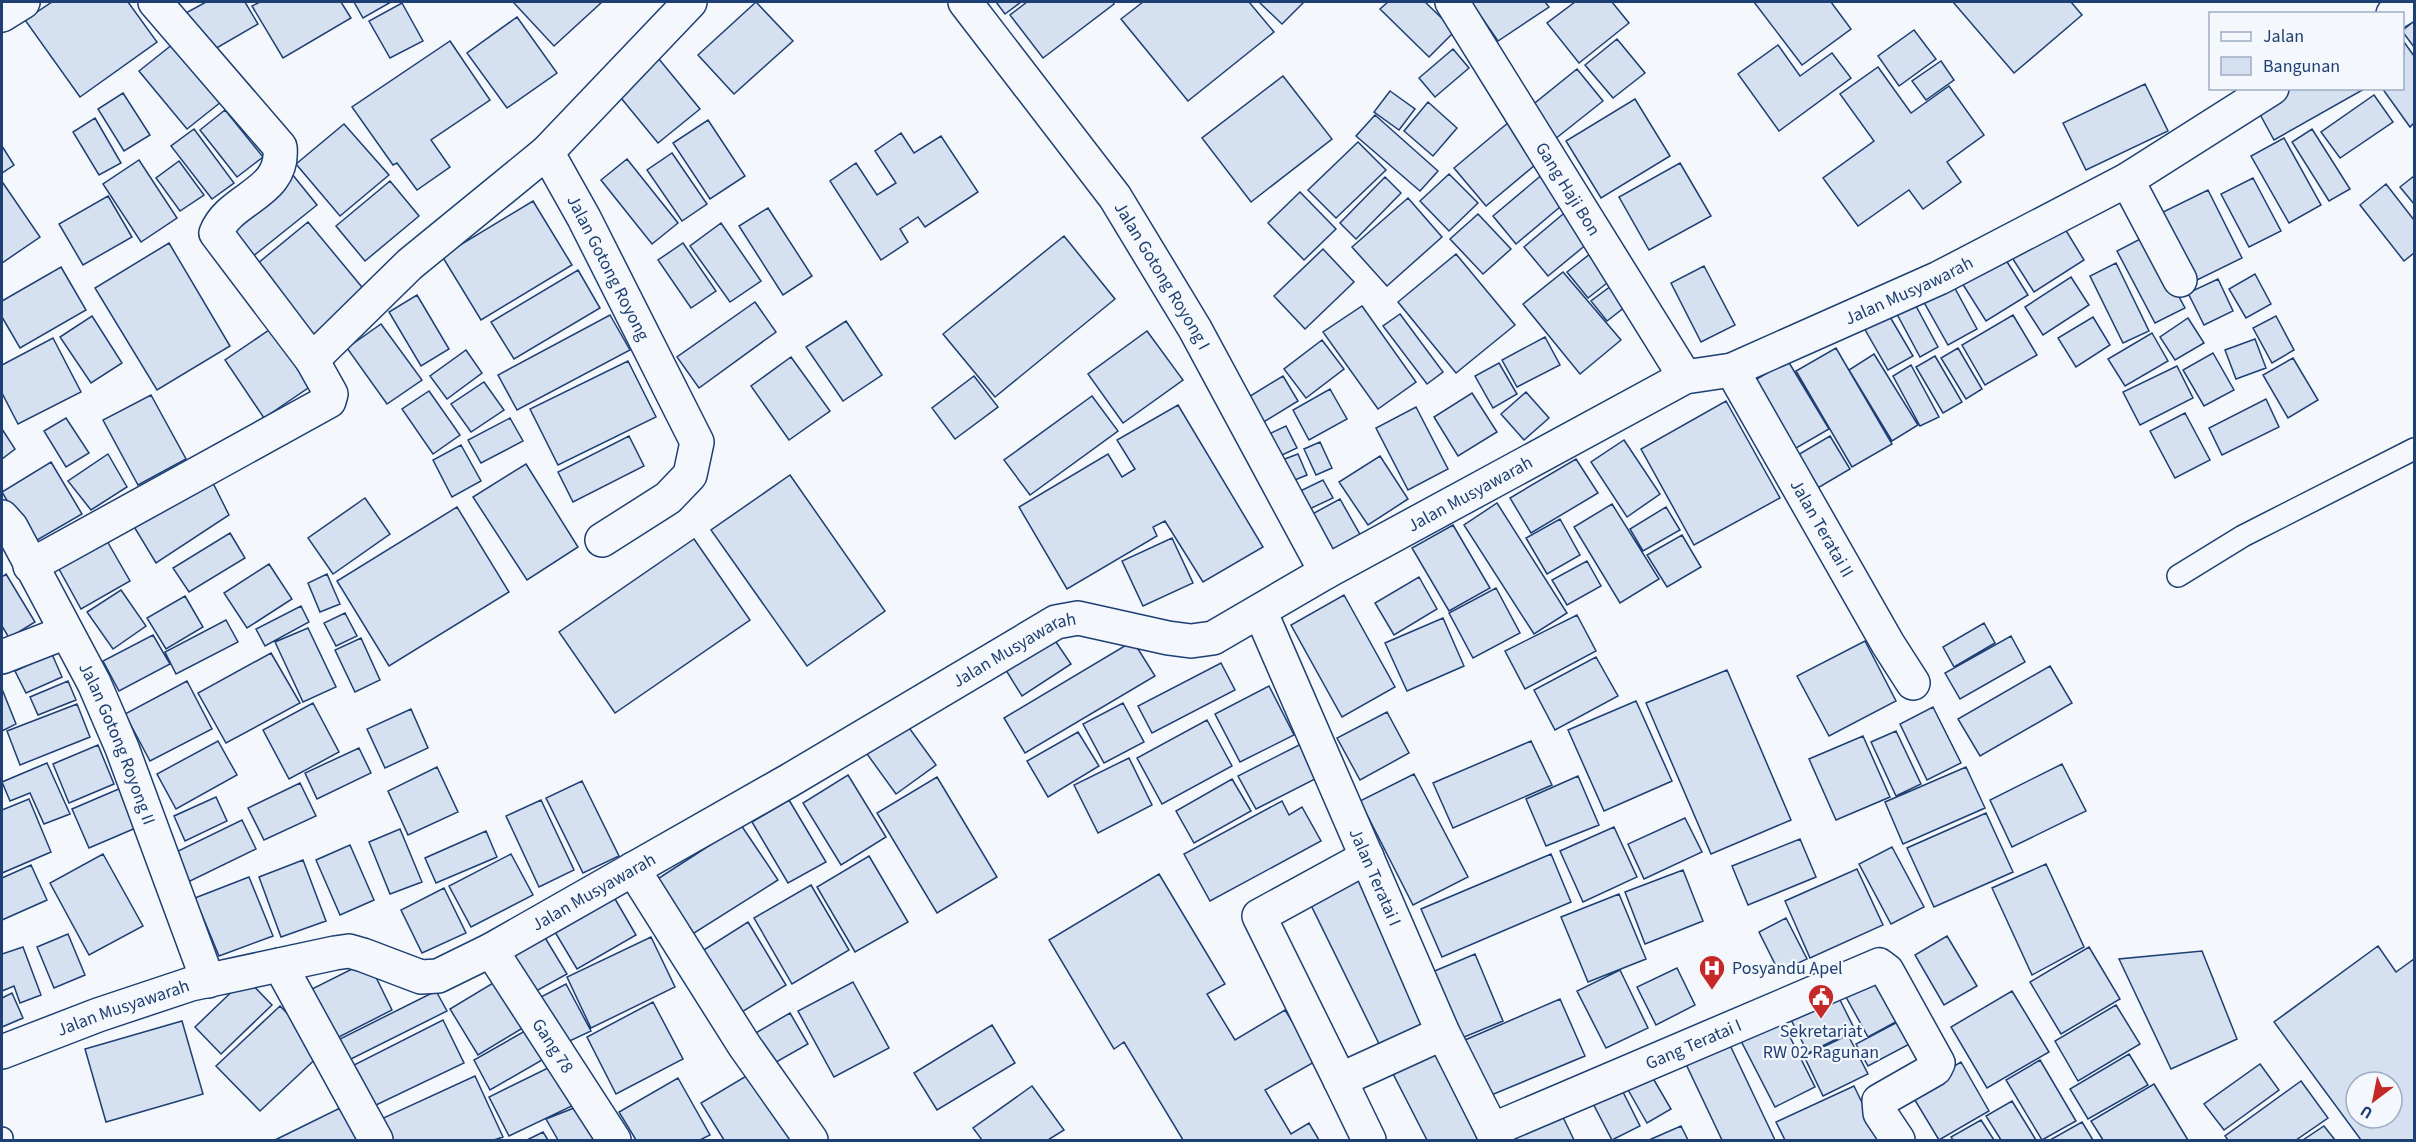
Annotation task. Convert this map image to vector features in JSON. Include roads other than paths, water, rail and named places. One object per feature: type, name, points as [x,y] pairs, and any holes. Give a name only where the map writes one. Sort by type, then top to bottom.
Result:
[{"type":"street","points":[[2,15],[22,2]]},
{"type":"street","points":[[30,566],[329,401],[329,387],[312,360],[216,233],[223,221],[271,180],[281,159],[280,147],[155,2]]},
{"type":"street","points":[[312,360],[410,264],[547,152],[690,2]]},
{"type":"street","name":"Jalan Gotong Royong I","points":[[964,2],[1115,196],[1195,329],[1326,572]]},
{"type":"street","name":"Gang Haji Bon","points":[[1452,2],[1570,187],[1685,377]]},
{"type":"street","points":[[2396,12],[2413,2]]},
{"type":"street","name":"Jalan Musyawarah","points":[[2,1052],[98,1015],[208,981],[349,951],[421,977],[438,976],[491,950],[790,780],[1056,622],[1078,618],[1191,640],[1213,638],[1326,572],[1685,377],[1732,370],[1939,278],[2127,180],[2269,90]]},
{"type":"street","name":"Jalan Gotong Royong","points":[[547,152],[584,218],[697,442],[690,475],[668,498],[602,540]]},
{"type":"street","points":[[2127,180],[2180,280]]},
{"type":"street","name":"Jalan Teratai II","points":[[1732,370],[1888,644],[1913,683]]},
{"type":"street","name":"Jalan Gotong Royong II","points":[[2,517],[10,527],[94,683],[122,748],[208,981]]},
{"type":"street","name":"Jalan Teratai I","points":[[1260,611],[1443,1033],[1494,1135]]},
{"type":"street","points":[[2,657],[66,632]]},
{"type":"street","points":[[1367,857],[1259,916],[1368,1140]]},
{"type":"street","points":[[633,869],[744,1045],[811,1140]]},
{"type":"street","name":"Gang 78","points":[[491,950],[614,1140]]},
{"type":"street","points":[[280,965],[376,1140]]},
{"type":"street","name":"Gang Teratai I","points":[[1494,1135],[1879,965],[1887,971],[1938,1063],[1935,1069],[1879,1101],[1880,1113],[1898,1140]]},
{"type":"street","points":[[1340,1080],[1443,1033]]},
{"type":"lane","points":[[2178,576],[2243,536],[2415,449]]},
{"type":"place","name":"Posyandu Apel","points":[[1712,991]]},
{"type":"place","name":"Sekretariat RW 02 Ragunan","points":[[1821,1020]]}]
